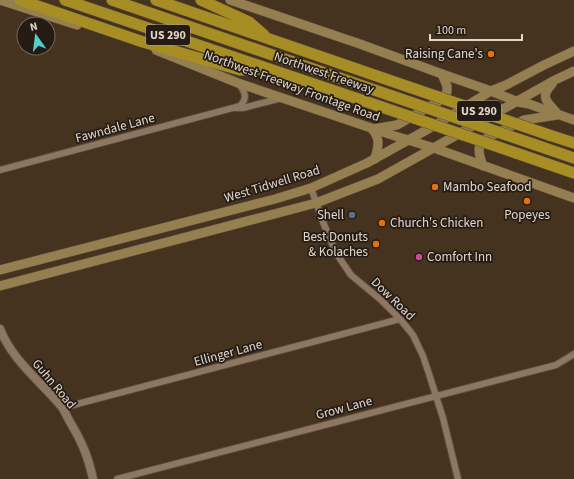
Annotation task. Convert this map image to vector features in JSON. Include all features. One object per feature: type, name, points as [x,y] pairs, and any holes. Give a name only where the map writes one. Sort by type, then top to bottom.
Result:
[{"type":"highway","points":[[20,0],[143,42],[240,70],[271,69]]},
{"type":"highway","name":"Northwest Freeway","points":[[65,0],[574,173]]},
{"type":"highway","points":[[112,0],[574,158]]},
{"type":"highway","name":"Northwest Freeway","points":[[156,0],[574,143]]},
{"type":"highway","points":[[201,0],[249,22],[267,38]]},
{"type":"main road","name":"Northwest Freeway Frontage Road","points":[[0,0],[154,49],[238,83],[372,129],[434,148],[574,198]]},
{"type":"main road","points":[[233,1],[360,44],[518,102],[529,104],[574,120]]},
{"type":"main road","name":"West Tidwell Road","points":[[0,270],[275,199],[311,188],[375,159],[491,91],[506,85],[544,64],[574,52]]},
{"type":"main road","points":[[0,286],[316,203],[378,179],[555,80],[574,71]]},
{"type":"main road","points":[[372,129],[397,125],[441,100],[447,92],[447,86],[442,74]]},
{"type":"main road","points":[[555,80],[546,90],[545,98],[546,102],[559,115]]},
{"type":"main road","points":[[483,166],[479,148],[483,140],[524,120],[559,115]]},
{"type":"main road","points":[[372,129],[377,134],[378,139],[375,159]]},
{"type":"main road","points":[[205,217],[208,231]]},
{"type":"main road","points":[[93,246],[96,260]]},
{"type":"street","points":[[235,108],[244,102],[246,97],[238,83]]},
{"type":"street","name":"Fawndale Lane","points":[[0,170],[235,108],[243,108],[282,98]]},
{"type":"street","name":"Dow Road","points":[[311,188],[336,252],[351,275],[381,300],[400,319],[413,335],[423,356],[458,479]]},
{"type":"street","name":"Ellinger Lane","points":[[62,408],[400,319]]},
{"type":"street","name":"Guhn Road","points":[[0,330],[13,354],[62,408],[83,444],[89,459],[93,479]]},
{"type":"street","name":"Grow Lane","points":[[116,479],[435,395],[556,365],[574,354]]},
{"type":"place","name":"Raising Cane's","points":[[491,54]]},
{"type":"place","name":"Mambo Seafood","points":[[435,187]]},
{"type":"place","name":"Popeyes","points":[[527,201]]},
{"type":"place","name":"Shell","points":[[352,215]]},
{"type":"place","name":"Church's Chicken","points":[[382,223]]},
{"type":"place","name":"Best Donuts & Kolaches","points":[[376,244]]},
{"type":"place","name":"Comfort Inn","points":[[419,257]]}]
